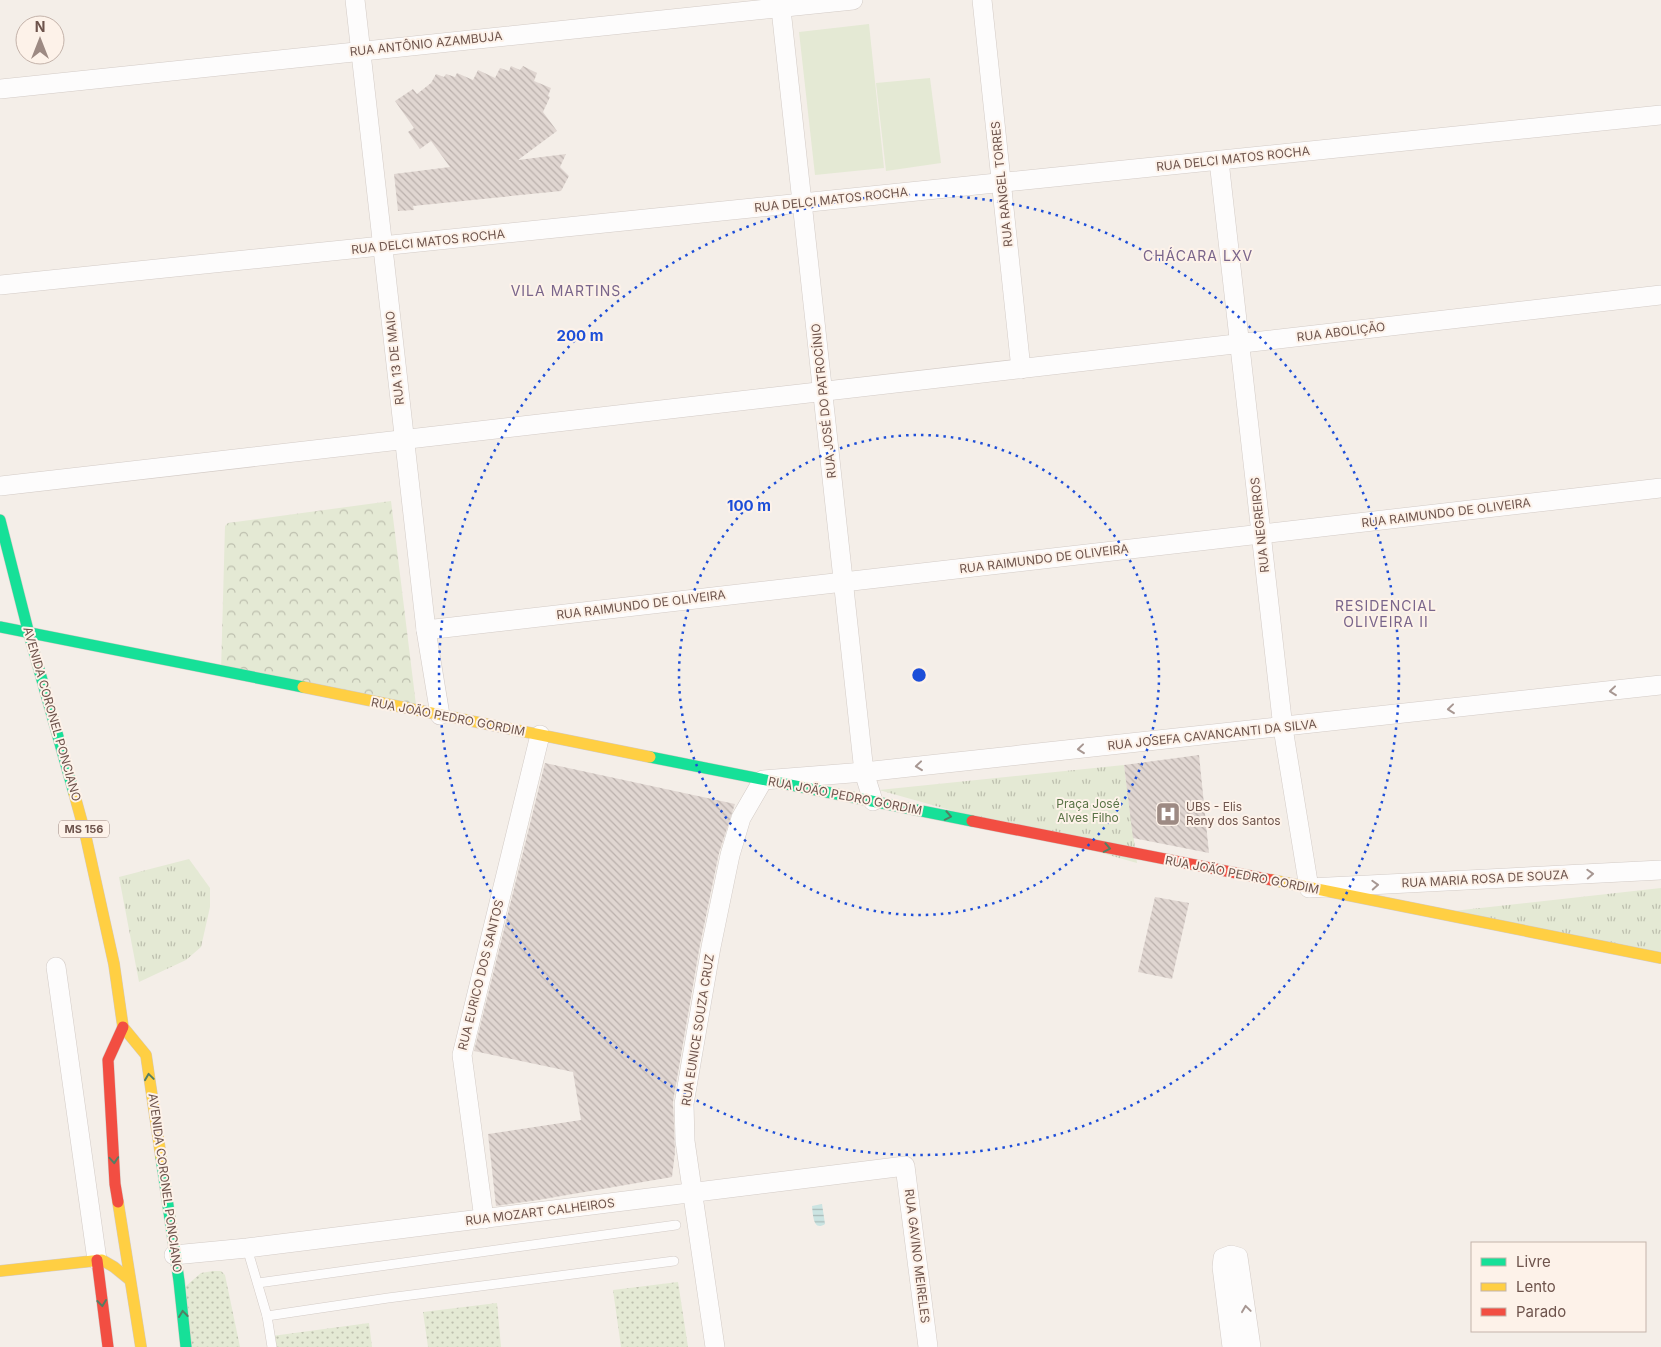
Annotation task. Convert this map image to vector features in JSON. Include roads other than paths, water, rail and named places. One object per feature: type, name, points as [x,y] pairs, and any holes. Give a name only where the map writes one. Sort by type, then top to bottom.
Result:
[{"type":"street","name":"RUA 13 DE MAIO","points":[[355,0],[426,630],[440,715]]},
{"type":"street","name":"RUA ANTÔNIO AZAMBUJA","points":[[0,89],[780,4],[853,0]]},
{"type":"street","name":"RUA RANGEL TORRES","points":[[982,0],[1021,369]]},
{"type":"street","name":"RUA JOSÉ DO PATROCÍNIO","points":[[780,4],[864,772],[873,802]]},
{"type":"street","name":"RUA DELCI MATOS ROCHA","points":[[0,285],[1661,115]]},
{"type":"street","name":"RUA NEGREIROS","points":[[1219,161],[1283,728],[1309,888]]},
{"type":"street","name":"RUA ABOLIÇÃO","points":[[0,486],[1661,295]]},
{"type":"street","name":"RUA RAIMUNDO DE OLIVEIRA","points":[[426,630],[1661,488]]},
{"type":"street","name":"AVENIDA CORONEL PONCIANO","points":[[0,520],[85,832],[114,964],[123,1027],[146,1055],[186,1347]]},
{"type":"street","name":"RUA JOÃO PEDRO GORDIM","points":[[0,627],[1661,958]]},
{"type":"street","name":"RUA JOSEFA CAVANCANTI DA SILVA","points":[[763,780],[864,772],[1283,728],[1661,685]]},
{"type":"street","name":"RUA EURICO DOS SANTOS","points":[[484,1219],[462,1055],[540,735]]},
{"type":"street","name":"RUA EUNICE SOUZA CRUZ","points":[[715,1347],[684,1134],[684,1104],[730,855],[741,818],[763,780]]},
{"type":"street","name":"RUA MARIA ROSA DE SOUZA","points":[[1309,888],[1661,870]]},
{"type":"street","points":[[56,967],[99,1260],[108,1347]]},
{"type":"street","points":[[123,1027],[108,1060],[115,1184],[141,1347]]},
{"type":"street","points":[[142,1116],[156,1125]]},
{"type":"street","points":[[112,1125],[117,1118],[124,1117]]},
{"type":"street","name":"RUA MOZART CALHEIROS","points":[[174,1255],[247,1248],[905,1166]]},
{"type":"street","name":"RUA GAVINO MEIRELES","points":[[905,1166],[928,1347]]},
{"type":"street","points":[[99,1260],[124,1238]]},
{"type":"street","points":[[1232,1347],[1222,1267],[1223,1258],[1231,1255],[1238,1257],[1251,1347]]},
{"type":"street","points":[[0,1272],[99,1260],[114,1267],[130,1280]]},
{"type":"lane","points":[[258,1283],[676,1225]]},
{"type":"lane","points":[[247,1248],[267,1316],[272,1347]]},
{"type":"lane","points":[[267,1316],[388,1298],[674,1261]]},
{"type":"water","points":[[822,1204],[825,1224],[818,1226],[814,1221],[812,1206]]},
{"type":"place","name":"UBS - Elis Reny dos Santos","points":[[1168,814]]},
{"type":"district","name":"CHÁCARA LXV","points":[[1198,256]]},
{"type":"district","name":"VILA MARTINS","points":[[566,291]]},
{"type":"district","name":"RESIDENCIAL OLIVEIRA II","points":[[1386,614]]},
{"type":"park label","name":"Praça José Alves Filho","points":[[1088,811]]}]
